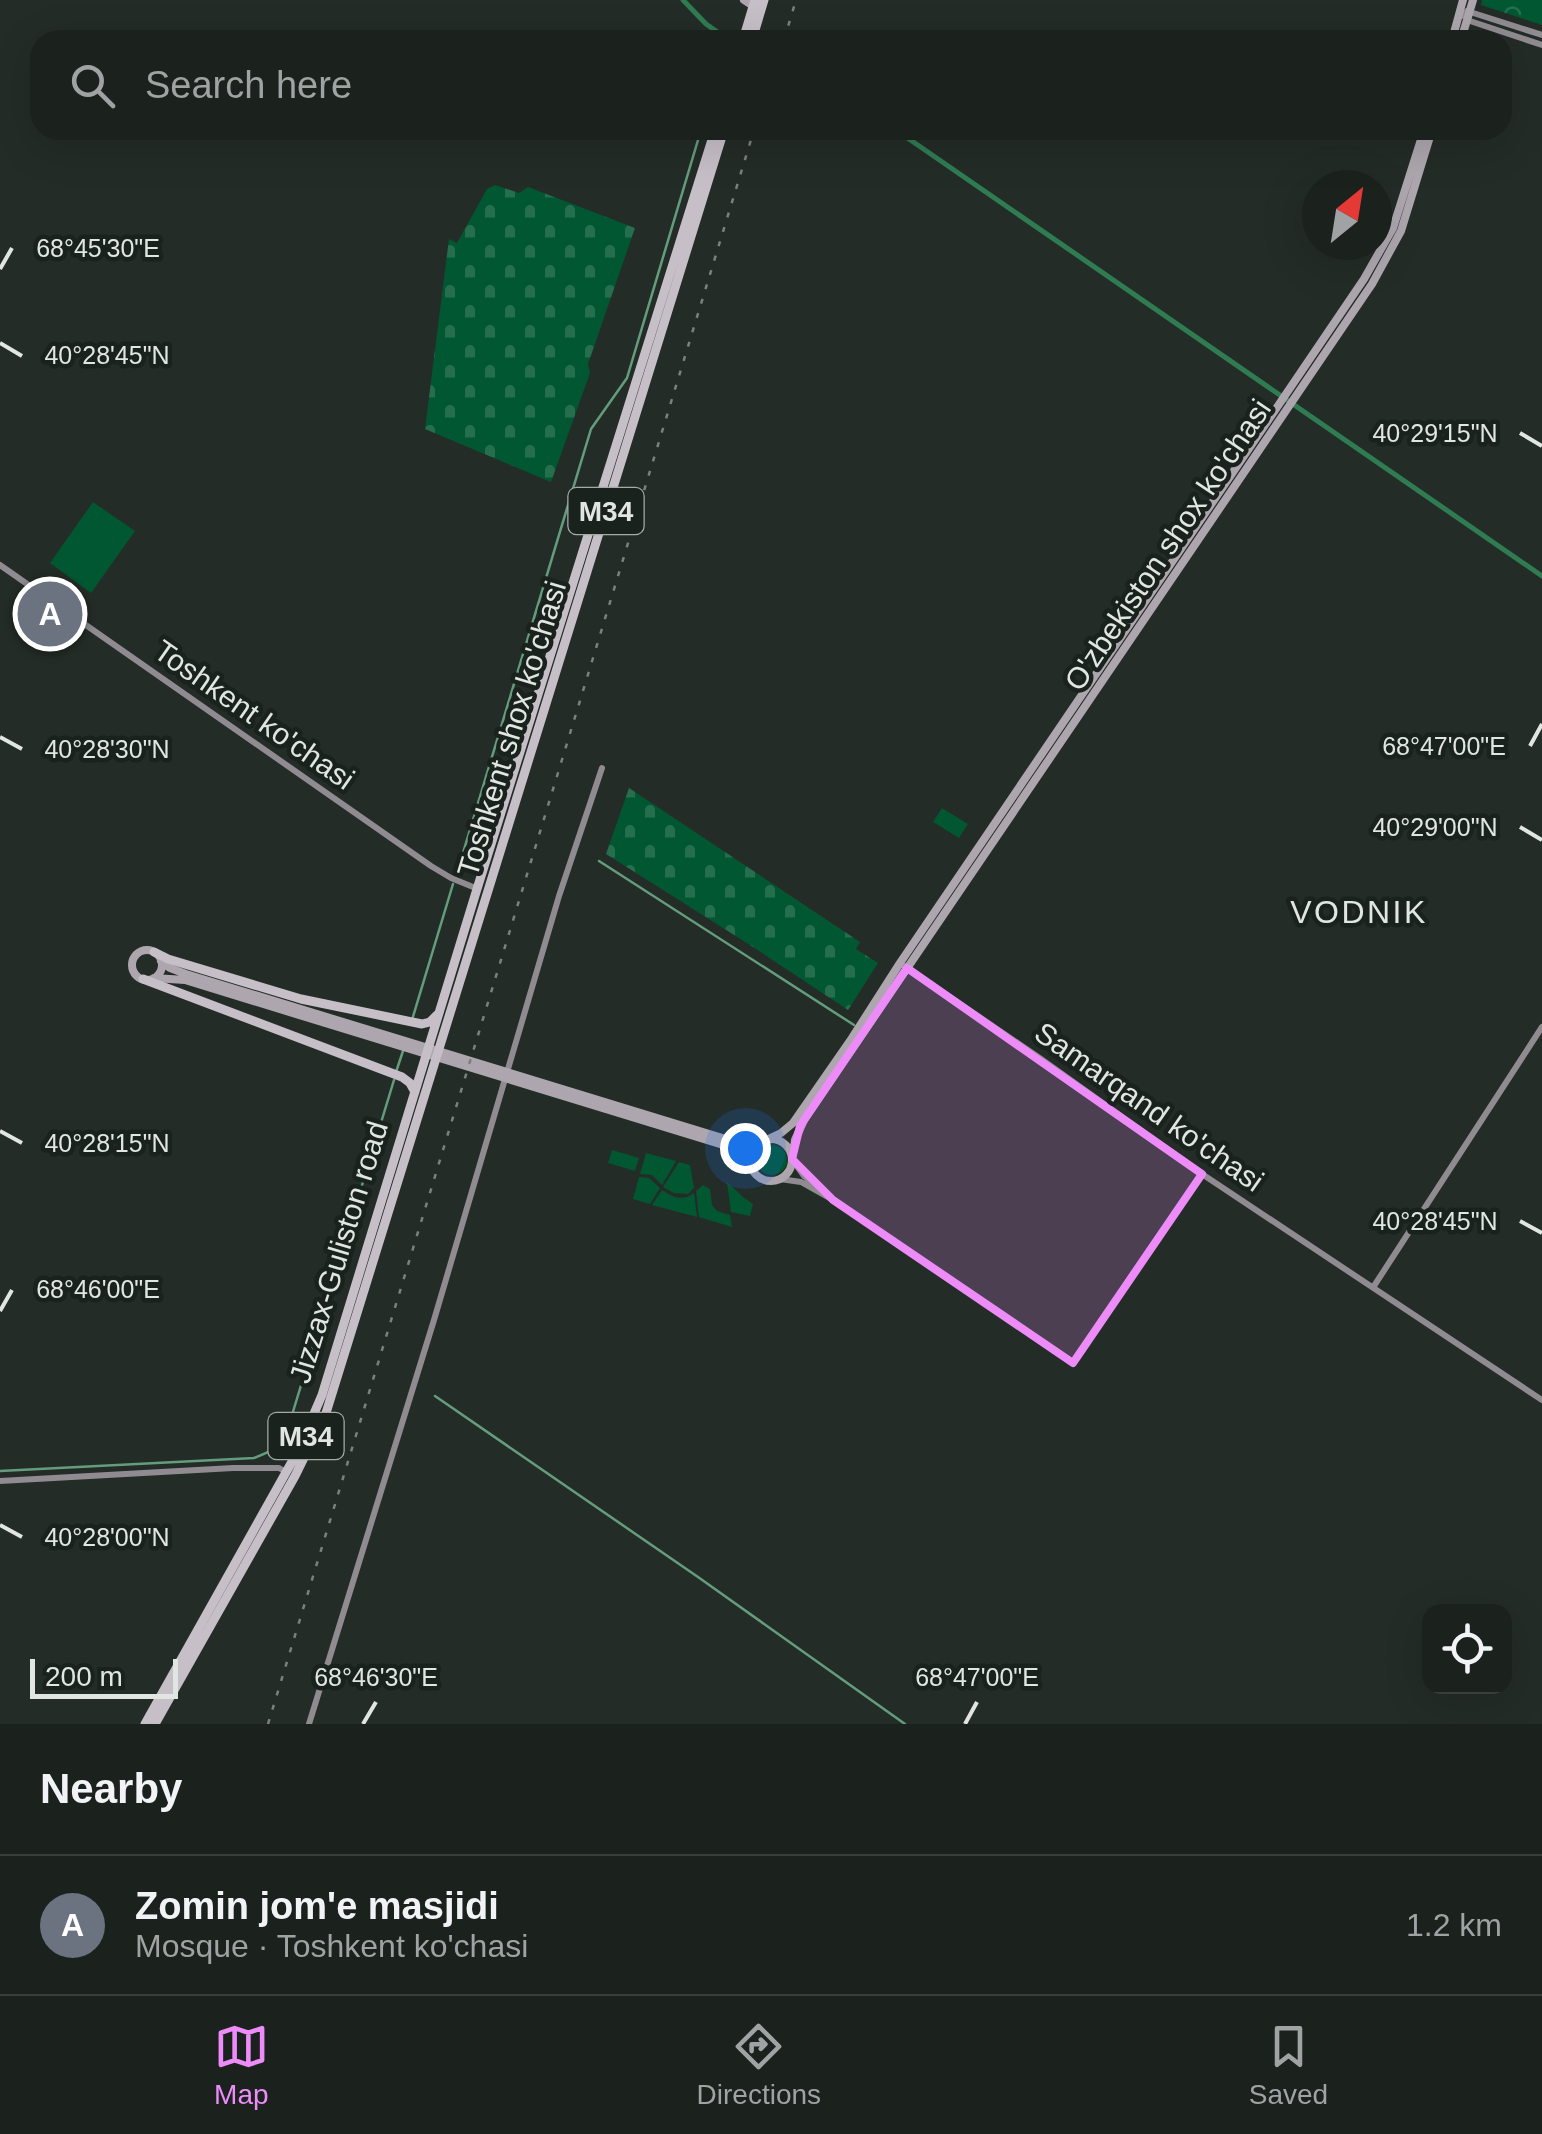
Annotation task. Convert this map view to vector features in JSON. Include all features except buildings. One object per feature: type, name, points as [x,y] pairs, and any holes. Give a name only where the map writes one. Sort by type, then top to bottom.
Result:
[{"type":"highway","points":[[748,30],[746,8],[754,2]]},
{"type":"highway","points":[[749,30],[754,2]]},
{"type":"highway","name":"M34","points":[[482,891],[712,140]]},
{"type":"highway","name":"Toshkent shox ko'chasi","points":[[412,1118],[721,140]]},
{"type":"highway","name":"Toshkent shox ko'chasi","points":[[412,1118],[415,1092],[439,1013],[482,891]]},
{"type":"highway","points":[[157,956],[301,999],[412,1022],[430,1022],[439,1013]]},
{"type":"highway","points":[[148,978],[402,1077],[415,1092]]},
{"type":"highway","name":"Jizzax-Guliston road","points":[[145,1724],[309,1429],[412,1118]]},
{"type":"highway","name":"Jizzax-Guliston road","points":[[155,1724],[321,1424],[412,1118]]},
{"type":"main road","points":[[1462,30],[1466,14],[1463,0]]},
{"type":"main road","points":[[1457,30],[1473,0]]},
{"type":"main road","name":"O'zbekiston shox ko'chasi","points":[[1291,395],[1393,228],[1421,140]]},
{"type":"main road","name":"O'zbekiston shox ko'chasi","points":[[855,1040],[1282,408],[1372,284],[1397,241],[1429,140]]},
{"type":"main road","points":[[384,1038],[185,980],[148,978],[134,972],[133,960],[140,952],[157,956],[170,968],[186,974],[733,1148],[769,1181],[788,1172],[800,1126],[855,1040]]},
{"type":"main road","points":[[148,978],[161,969],[157,956]]},
{"type":"main road","points":[[554,1091],[737,1142],[755,1143],[793,1123],[855,1040]]},
{"type":"main road","points":[[752,1168],[752,1152],[764,1140],[783,1143],[792,1158]]},
{"type":"street","points":[[1466,14],[1542,35]]},
{"type":"street","points":[[1466,14],[1505,30]]},
{"type":"street","points":[[1512,33],[1542,45]]},
{"type":"street","name":"Toshkent ko'chasi","points":[[0,565],[451,878],[482,891]]},
{"type":"street","points":[[309,1724],[559,896],[602,768]]},
{"type":"street","name":"Samarqand ko'chasi","points":[[903,966],[1202,1174],[1542,1400]]},
{"type":"street","points":[[1374,1286],[1542,1027]]},
{"type":"street","points":[[792,1158],[804,1176],[833,1200],[1073,1363],[1202,1174]]},
{"type":"street","points":[[780,1179],[800,1182],[833,1200]]},
{"type":"street","points":[[0,1481],[233,1468],[279,1468],[286,1472]]},
{"type":"highlighted area","points":[[907,968],[1202,1174],[1073,1363],[833,1200],[792,1159],[800,1126]]},
{"type":"green space","points":[[1482,0],[1542,0],[1542,25],[1481,5]]},
{"type":"green space","points":[[495,185],[519,193],[528,187],[635,228],[551,482],[425,429],[449,239],[457,243],[487,189]]},
{"type":"green space","points":[[93,502],[135,531],[91,593],[50,563]]},
{"type":"green space","points":[[629,788],[860,942],[856,949],[878,963],[848,1010],[606,854]]},
{"type":"green space","points":[[942,808],[968,824],[959,838],[933,822]]},
{"type":"green space","points":[[772,1145],[783,1149],[787,1160],[783,1171],[772,1175],[761,1171],[757,1160],[761,1149]]},
{"type":"green space","points":[[612,1150],[639,1158],[635,1171],[608,1163]]},
{"type":"green space","points":[[646,1153],[676,1161],[662,1185],[652,1175],[640,1174]]},
{"type":"green space","points":[[679,1162],[690,1165],[694,1188],[688,1194],[663,1187]]},
{"type":"green space","points":[[639,1177],[649,1178],[660,1188],[650,1204],[633,1199]]},
{"type":"green space","points":[[727,1182],[753,1204],[750,1216],[731,1212]]},
{"type":"green space","points":[[703,1185],[710,1189],[717,1211],[730,1215],[732,1227],[699,1217],[696,1191]]},
{"type":"green space","points":[[662,1190],[678,1198],[694,1193],[697,1217],[652,1205]]},
{"type":"waterway","points":[[683,0],[715,30]]},
{"type":"waterway","points":[[456,876],[591,429],[627,378],[698,140]]},
{"type":"waterway","points":[[910,140],[1542,576]]},
{"type":"waterway","points":[[599,861],[854,1025]]},
{"type":"waterway","points":[[412,1020],[453,884]]},
{"type":"waterway","points":[[396,1072],[403,1051]]},
{"type":"waterway","points":[[292,1415],[394,1080]]},
{"type":"waterway","points":[[435,1396],[905,1724]]},
{"type":"waterway","points":[[0,1471],[254,1458],[280,1447],[289,1426]]},
{"type":"railway","points":[[787,30],[796,0]]},
{"type":"railway","points":[[268,1724],[751,140]]},
{"type":"place","name":"Zomin jom'e masjidi","points":[[50,614]]},
{"type":"district","name":"VODNIK","points":[[1359,912]]}]
